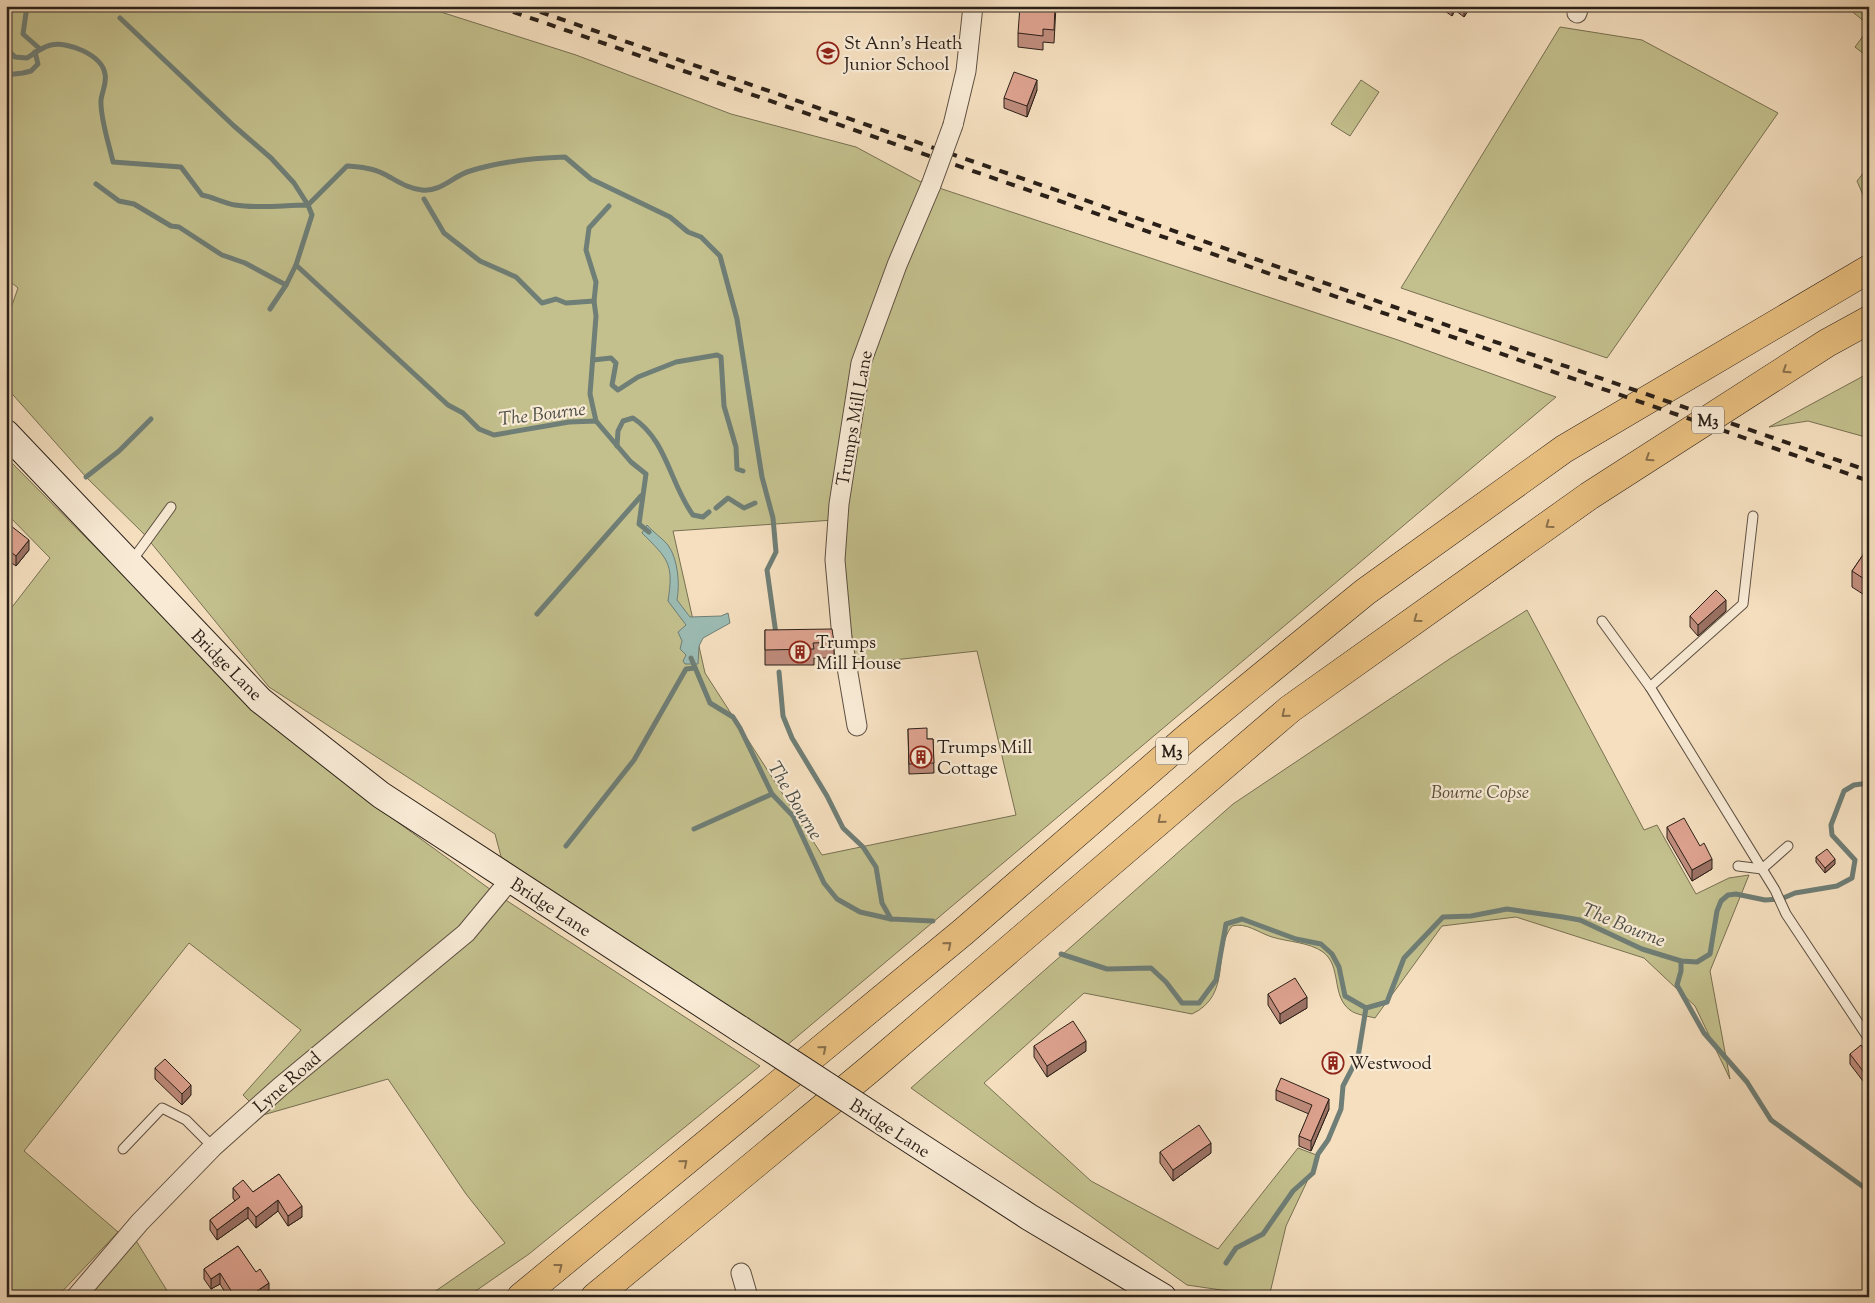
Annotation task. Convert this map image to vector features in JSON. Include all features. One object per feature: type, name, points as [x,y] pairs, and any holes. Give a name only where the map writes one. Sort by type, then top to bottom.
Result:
[{"type":"highway","name":"M3","points":[[521,1297],[963,932],[1189,736],[1365,592],[1564,449],[1869,269]]},
{"type":"highway","name":"M3","points":[[595,1297],[871,1068],[1290,709],[1589,496],[1827,343],[1869,320]]},
{"type":"street","name":"Trumps Mill Lane","points":[[857,726],[842,638],[835,560],[839,504],[861,363],[897,264],[931,185],[953,126],[966,71],[973,6]]},
{"type":"street","name":"Bridge Lane","points":[[6,433],[260,700],[382,795],[1029,1217],[1163,1297]]},
{"type":"street","name":"Lyne Road","points":[[76,1297],[140,1222],[213,1147],[280,1086],[466,933],[510,880]]},
{"type":"street","points":[[741,1273],[748,1297]]},
{"type":"lane","points":[[129,564],[149,540],[170,506]]},
{"type":"lane","points":[[1650,687],[1744,604],[1753,516]]},
{"type":"lane","points":[[1602,621],[1650,687],[1775,890],[1786,914],[1869,1039]]},
{"type":"lane","points":[[1738,866],[1762,869],[1788,846]]},
{"type":"lane","points":[[123,1149],[162,1108],[186,1120],[213,1147]]},
{"type":"green space","points":[[6,6],[422,6],[576,55],[731,114],[856,147],[921,182],[1398,340],[1556,397],[786,1046],[503,864],[495,834],[269,687],[143,533],[86,477],[6,387],[6,311],[11,308],[18,288],[6,278]],"holes":[[[834,520],[856,664],[977,651],[1016,815],[822,855],[705,673],[673,531]]]},
{"type":"green space","points":[[1845,6],[1869,6],[1869,25]]},
{"type":"green space","points":[[1560,27],[1642,40],[1778,113],[1607,358],[1401,288]]},
{"type":"green space","points":[[1869,28],[1869,58],[1855,47]]},
{"type":"green space","points":[[1361,80],[1379,92],[1350,136],[1331,124]]},
{"type":"green space","points":[[1869,166],[1869,209],[1857,181]]},
{"type":"green space","points":[[1869,373],[1869,438],[1808,421],[1769,427]]},
{"type":"green space","points":[[6,457],[258,711],[374,805],[498,895],[760,1066],[529,1254],[467,1297],[427,1297],[505,1243],[466,1194],[388,1079],[263,1115],[243,1095],[301,1030],[189,943],[24,1151],[118,1232],[57,1297],[6,1297],[6,609],[9,611],[50,558],[6,513]]},
{"type":"green space","name":"Bourne Copse","points":[[1527,610],[1644,830],[1657,825],[1696,894],[1729,878],[1749,875],[1710,971],[1730,1079],[1695,1006],[1644,958],[1516,917],[1442,926],[1375,1018],[1355,1013],[1344,1004],[1340,997],[1333,965],[1323,952],[1305,944],[1272,937],[1242,925],[1232,926],[1226,936],[1223,947],[1220,972],[1213,996],[1205,1006],[1192,1014],[1084,993],[984,1083],[1091,1181],[1218,1249],[1298,1148],[1319,1156],[1286,1226],[1269,1297],[1187,1285],[911,1088],[1233,804],[1451,658]]},
{"type":"green space","points":[[135,1239],[171,1297],[87,1297]]},
{"type":"water","points":[[647,525],[666,542],[674,557],[677,572],[677,600],[690,617],[721,616],[728,613],[730,623],[703,638],[699,646],[698,664],[685,664],[683,661],[686,655],[680,649],[682,641],[678,632],[686,625],[668,601],[670,578],[667,562],[658,549],[642,533]]},
{"type":"building","points":[[1020,6],[1055,6],[1054,30],[1043,29],[1043,36],[1018,33]]},
{"type":"building","points":[[1014,72],[1037,80],[1027,106],[1004,98]]},
{"type":"building","points":[[6,522],[29,540],[16,556],[6,548]]},
{"type":"building","points":[[1869,546],[1869,582],[1852,571]]},
{"type":"building","points":[[1716,590],[1726,600],[1698,625],[1690,616]]},
{"type":"building","points":[[832,629],[834,642],[813,643],[814,649],[765,650],[765,630]]},
{"type":"building","name":"Trumps Mill Cottage","points":[[927,728],[927,739],[933,739],[934,763],[909,764],[908,729]]},
{"type":"building","points":[[1684,818],[1700,846],[1704,843],[1712,859],[1692,870],[1667,827]]},
{"type":"building","points":[[1827,849],[1835,859],[1825,868],[1816,857]]},
{"type":"building","points":[[1295,978],[1307,997],[1280,1014],[1268,994]]},
{"type":"building","points":[[1073,1021],[1086,1041],[1047,1066],[1034,1046]]},
{"type":"building","points":[[1861,1045],[1869,1055],[1869,1079],[1850,1054]]},
{"type":"building","points":[[165,1059],[191,1085],[182,1094],[155,1068]]},
{"type":"building","points":[[1281,1078],[1329,1099],[1311,1141],[1299,1136],[1312,1105],[1276,1090]]},
{"type":"building","points":[[1199,1125],[1211,1143],[1173,1170],[1160,1152]]},
{"type":"building","points":[[279,1174],[302,1206],[288,1216],[278,1200],[256,1217],[248,1207],[217,1230],[210,1220],[240,1197],[233,1188],[243,1180],[253,1192]]},
{"type":"building","points":[[238,1246],[256,1272],[260,1269],[269,1283],[248,1297],[235,1297],[220,1273],[211,1279],[204,1269]]},
{"type":"waterway","points":[[27,6],[23,34],[40,49]]},
{"type":"waterway","name":"The Bourne","points":[[120,18],[234,126],[271,158],[294,183],[308,205],[347,166],[375,170],[412,188],[429,190],[435,189],[464,173],[493,165],[542,158],[565,157],[591,179],[670,217],[688,232],[701,237],[720,256],[737,319],[762,477],[773,518],[776,552],[767,570],[776,634]]},
{"type":"waterway","name":"The Bourne","points":[[6,48],[15,57],[27,58],[48,46],[66,45],[75,47],[98,61],[103,67],[105,74],[101,107],[113,162],[181,167],[202,195],[231,204],[253,207],[308,205],[312,215],[296,265],[448,405],[463,413],[479,429],[494,435],[569,422],[596,421],[631,462],[646,474],[639,524],[649,532]]},
{"type":"waterway","points":[[6,75],[31,71],[38,64],[35,52]]},
{"type":"waterway","points":[[96,184],[119,201],[134,204],[171,226],[179,227],[222,255],[245,263],[286,285],[296,265]]},
{"type":"waterway","points":[[424,199],[444,233],[480,261],[516,277],[542,303],[556,299],[566,303],[594,301],[596,316],[590,394],[596,421]]},
{"type":"waterway","points":[[594,301],[596,282],[586,250],[589,228],[609,206]]},
{"type":"waterway","points":[[270,309],[286,285]]},
{"type":"waterway","points":[[593,360],[611,358],[616,363],[612,385],[618,390],[638,377],[676,362],[717,355],[721,357],[724,406],[736,447],[737,469],[743,471]]},
{"type":"waterway","points":[[617,446],[618,431],[623,421],[633,418],[644,427],[661,450],[685,503],[693,515],[703,517],[709,512]]},
{"type":"waterway","points":[[86,477],[119,451],[151,419]]},
{"type":"waterway","points":[[537,614],[641,496]]},
{"type":"waterway","points":[[716,508],[728,498],[744,508],[755,503]]},
{"type":"waterway","name":"The Bourne","points":[[691,658],[710,703],[733,717],[772,794],[793,816],[824,883],[837,899],[860,912],[891,919],[933,921]]},
{"type":"waterway","points":[[566,846],[634,760],[686,669],[695,668]]},
{"type":"waterway","name":"The Bourne","points":[[779,672],[783,716],[792,738],[827,796],[843,828],[863,847],[876,867],[882,903],[891,919]]},
{"type":"waterway","name":"The Bourne","points":[[1366,1008],[1387,1002],[1404,958],[1443,917],[1471,916],[1507,909],[1580,920],[1642,949],[1681,961],[1697,962],[1710,954],[1717,911],[1721,901],[1728,895],[1736,894],[1765,900],[1781,899],[1795,893],[1837,886],[1852,878],[1855,860],[1832,835],[1831,825],[1844,791],[1854,785],[1869,783]]},
{"type":"waterway","points":[[694,829],[772,794]]},
{"type":"waterway","points":[[1061,954],[1107,969],[1151,968],[1166,982],[1182,1003],[1199,1003],[1216,980],[1226,924],[1242,919],[1296,939],[1321,944],[1332,954],[1339,967],[1345,996],[1366,1008]]},
{"type":"waterway","name":"The Bourne","points":[[1681,961],[1681,971],[1677,985],[1704,1033],[1747,1082],[1771,1120],[1869,1191]]},
{"type":"waterway","points":[[1226,1263],[1236,1248],[1263,1234],[1293,1191],[1313,1173],[1318,1154],[1328,1140],[1341,1109],[1343,1086],[1358,1057],[1366,1008]]},
{"type":"railway","points":[[496,6],[1869,481]]},
{"type":"railway","points":[[523,6],[1869,471]]},
{"type":"place","name":"St Ann's Heath Junior School","points":[[828,53]]},
{"type":"place","name":"Trumps Mill House","points":[[800,652]]},
{"type":"place","name":"Trumps Mill Cottage","points":[[921,757]]},
{"type":"place","name":"Westwood","points":[[1333,1063]]}]
